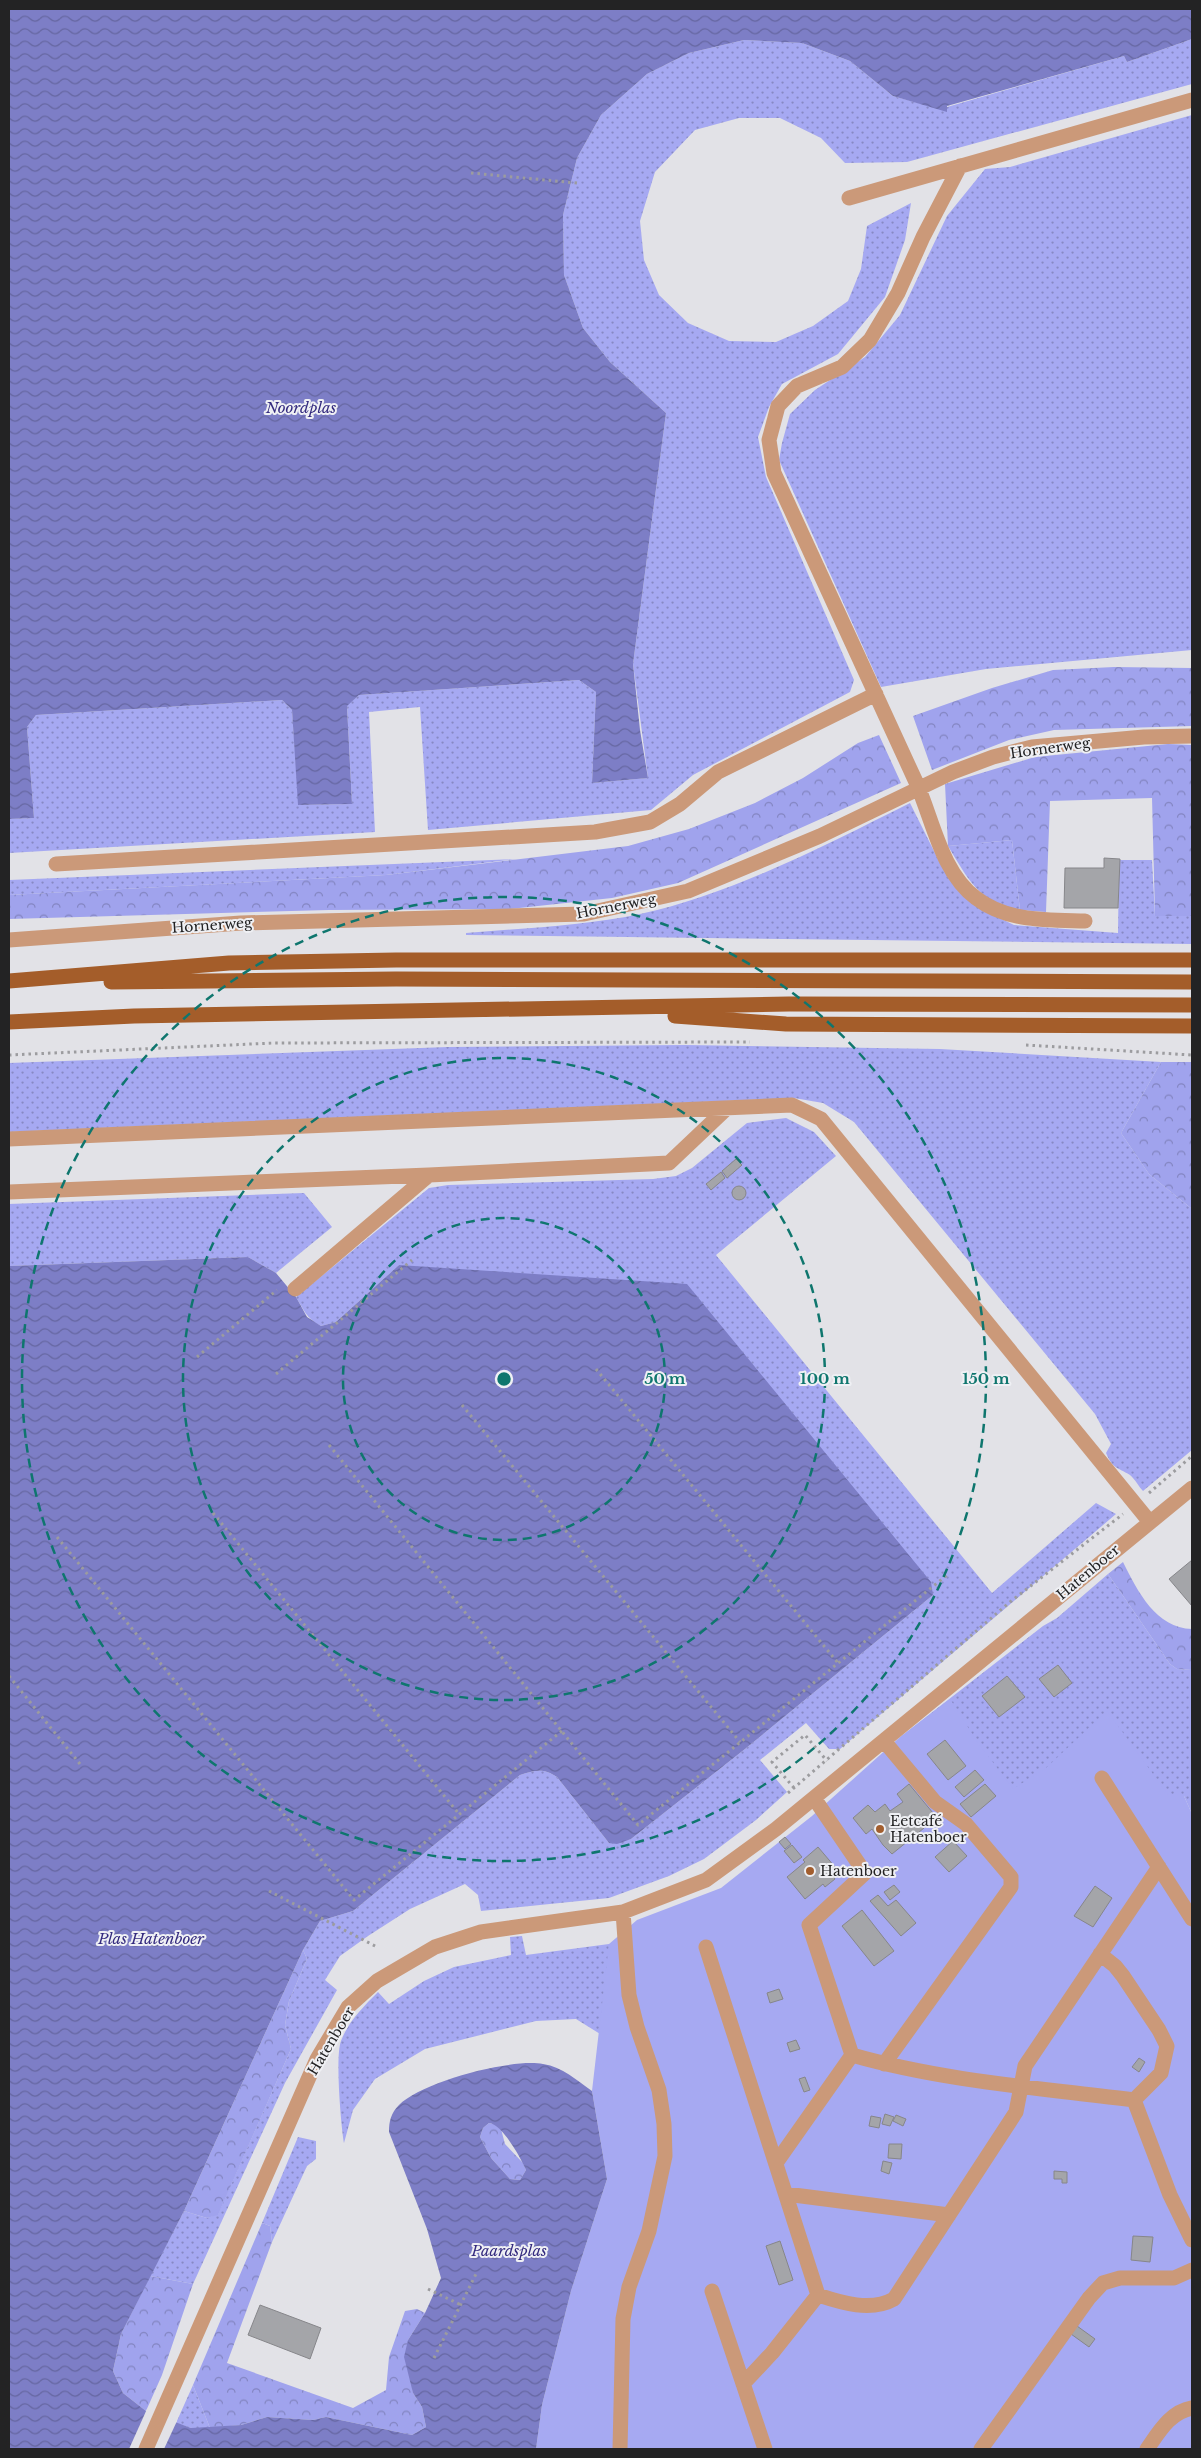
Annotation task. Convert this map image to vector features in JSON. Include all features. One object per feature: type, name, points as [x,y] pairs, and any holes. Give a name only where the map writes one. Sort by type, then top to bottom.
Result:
[{"type":"main road","points":[[9,982],[248,962],[1192,960]]},
{"type":"main road","points":[[9,982],[386,979],[1192,982]]},
{"type":"main road","points":[[9,1022],[134,1016],[789,1004],[1192,1005]]},
{"type":"main road","points":[[586,1009],[786,1024],[1192,1026]]},
{"type":"street","points":[[849,198],[1192,100]]},
{"type":"street","points":[[960,166],[923,237],[898,293],[870,340],[842,367],[797,386],[778,406],[769,440],[774,473],[919,788],[947,861],[961,885],[976,899],[1000,912],[1034,920],[1085,921]]},
{"type":"street","points":[[56,864],[595,832],[650,822],[680,804],[718,772],[876,694]]},
{"type":"street","name":"Hornerweg","points":[[9,940],[241,923],[584,914],[688,891],[820,836],[953,772],[993,757],[1032,747],[1144,736],[1192,736]]},
{"type":"street","points":[[9,1139],[792,1106],[821,1119],[1134,1505],[1149,1521]]},
{"type":"street","points":[[9,1192],[429,1176],[669,1163],[726,1109]]},
{"type":"street","points":[[287,1289],[429,1176]]},
{"type":"street","name":"Hatenboer","points":[[146,2449],[317,2059],[348,2007],[377,1980],[435,1947],[481,1932],[623,1912],[706,1880],[744,1854],[814,1798],[1149,1521],[1192,1488]]},
{"type":"street","points":[[884,1741],[935,1802],[966,1824],[1011,1877],[1011,1887],[884,2064]]},
{"type":"street","points":[[1102,1778],[1192,1919]]},
{"type":"street","points":[[814,1798],[866,1873],[809,1925],[852,2055]]},
{"type":"street","points":[[818,2295],[853,2304],[872,2306],[881,2306],[894,2299],[1016,2112],[1025,2066],[1159,1867]]},
{"type":"street","points":[[620,2449],[623,2319],[629,2287],[649,2231],[665,2156],[664,2124],[659,2090],[636,2027],[629,1995],[623,1912]]},
{"type":"street","points":[[706,1947],[818,2295]]},
{"type":"street","points":[[1100,1954],[1115,1966],[1123,1976],[1159,2030],[1166,2046],[1162,2072],[1134,2100]]},
{"type":"street","points":[[852,2055],[884,2064],[944,2076],[1134,2100]]},
{"type":"street","points":[[776,2163],[852,2055]]},
{"type":"street","points":[[1134,2100],[1170,2194],[1192,2240]]},
{"type":"street","points":[[786,2194],[949,2215]]},
{"type":"street","points":[[981,2449],[1089,2298],[1103,2282],[1120,2278],[1174,2278],[1192,2270]]},
{"type":"street","points":[[712,2291],[765,2449]]},
{"type":"street","points":[[743,2384],[772,2353],[818,2295]]},
{"type":"street","points":[[1147,2449],[1166,2423],[1177,2413],[1192,2408]]},
{"type":"path","points":[[471,173],[577,183]]},
{"type":"path","points":[[9,1055],[274,1043],[760,1042]]},
{"type":"path","points":[[1019,1045],[1192,1054]]},
{"type":"path","points":[[276,1374],[412,1260]]},
{"type":"path","points":[[197,1357],[287,1289]]},
{"type":"path","points":[[596,1369],[838,1663]]},
{"type":"path","points":[[462,1405],[740,1742]]},
{"type":"path","points":[[329,1445],[563,1730],[638,1825],[946,1575]]},
{"type":"path","points":[[787,1794],[1010,1602],[1134,1505],[1192,1456]]},
{"type":"path","points":[[213,1513],[459,1814]]},
{"type":"path","points":[[57,1538],[354,1900],[563,1730]]},
{"type":"path","points":[[9,1676],[80,1764]]},
{"type":"path","points":[[794,1788],[772,1762],[805,1735],[826,1761]]},
{"type":"path","points":[[269,1891],[377,1947]]},
{"type":"path","points":[[434,2358],[477,2272]]},
{"type":"path","points":[[428,2289],[461,2305]]},
{"type":"shaded area","points":[[1192,39],[1192,84],[907,162],[845,163],[821,138],[780,118],[739,118],[695,130],[655,172],[640,221],[644,260],[659,295],[688,323],[729,341],[776,342],[813,326],[848,301],[861,269],[867,226],[911,203],[905,240],[885,297],[838,354],[782,384],[769,407],[758,437],[766,477],[854,680],[850,692],[693,775],[651,810],[428,830],[420,707],[369,712],[375,832],[9,853],[9,819],[34,818],[27,727],[36,715],[282,700],[292,710],[299,805],[352,804],[347,705],[359,695],[579,680],[596,692],[592,783],[648,778],[633,664],[666,413],[610,362],[583,328],[564,275],[563,215],[577,158],[601,115],[647,74],[689,53],[744,40],[802,43],[850,61],[893,96],[947,111],[947,107],[1124,56],[1127,62]]},
{"type":"shaded area","points":[[1192,115],[1192,650],[986,669],[881,687],[779,460],[790,414],[815,390],[865,357],[900,315],[947,216],[985,169],[1010,167]]},
{"type":"shaded area","points":[[910,803],[941,865],[983,910],[1014,925],[1118,933],[1119,860],[1152,860],[1155,916],[1192,916],[1192,944],[466,935],[466,933],[554,926],[619,918],[674,905],[709,894],[778,867]]},
{"type":"shaded area","points":[[1012,840],[1020,910],[994,902],[976,888],[948,846]]},
{"type":"shaded area","points":[[516,859],[386,875],[9,895],[9,880]]},
{"type":"shaded area","points":[[685,1045],[940,1049],[1161,1062],[1121,1133],[1149,1174],[1192,1209],[1192,1450],[1143,1491],[1130,1475],[1113,1465],[1106,1453],[1111,1444],[1095,1414],[854,1122],[823,1103],[794,1098],[9,1132],[9,1063],[448,1047]]},
{"type":"shaded area","points":[[786,1118],[814,1132],[836,1156],[716,1255],[992,1593],[1096,1503],[1116,1514],[840,1749],[829,1749],[806,1723],[760,1760],[787,1792],[756,1820],[704,1859],[669,1876],[609,1898],[481,1911],[478,1895],[465,1884],[410,1909],[340,1956],[325,1980],[337,1990],[285,2083],[193,2284],[150,2276],[184,2211],[207,2218],[218,2214],[291,2049],[285,2025],[289,2001],[307,1959],[303,1950],[320,1921],[353,1911],[520,1775],[530,1772],[544,1771],[557,1777],[609,1843],[631,1839],[745,1749],[933,1595],[399,1265],[336,1322],[321,1326],[316,1323],[306,1313],[296,1297],[429,1188],[448,1185],[653,1179],[676,1176],[692,1168],[747,1123]]},
{"type":"shaded area","points":[[304,1193],[332,1227],[276,1273],[248,1257],[9,1266],[9,1204]]},
{"type":"shaded area","points":[[1108,1574],[1170,1664],[1177,1669],[1192,1670],[1192,1814],[1184,1796],[1145,1868],[899,1738],[1043,1626],[1057,1618]]},
{"type":"shaded area","points":[[950,1699],[976,1740],[1013,1789],[1046,1768],[1107,1711],[1169,1796],[1184,1796],[1192,1814],[1192,2449],[536,2449],[542,2405],[571,2291],[607,2179],[592,2091],[609,1944],[637,1920],[721,1888],[812,1816],[899,1738]]},
{"type":"shaded area","points":[[522,1936],[526,1955],[609,1944],[612,1997],[605,2037],[576,2019],[536,2021],[425,2049],[375,2079],[353,2110],[344,2143],[339,2091],[339,2049],[348,2027],[362,2009],[378,1992],[389,2004],[424,1981],[454,1967],[511,1955],[510,1937]]},
{"type":"shaded area","points":[[298,2137],[316,2141],[316,2159],[307,2166],[272,2242],[270,2226],[262,2223]]},
{"type":"shaded area","points":[[193,2385],[210,2428],[191,2428],[176,2423]]},
{"type":"green space","points":[[1114,667],[1192,668],[1192,726],[1054,730],[1009,740],[932,770],[913,716],[992,688],[1053,670]]},
{"type":"green space","points":[[879,735],[901,783],[678,883],[612,898],[510,909],[329,910],[9,919],[9,895],[386,875],[628,846],[689,829],[755,803],[803,778],[858,743]]},
{"type":"green space","points":[[1168,744],[1192,745],[1192,916],[1155,916],[1152,798],[1050,801],[1046,912],[1020,910],[1012,840],[948,846],[945,784],[1035,757]]},
{"type":"green space","points":[[1161,1062],[1192,1062],[1192,1209],[1149,1174],[1121,1133]]},
{"type":"green space","points":[[1123,1562],[1142,1596],[1158,1615],[1179,1627],[1192,1629],[1192,1670],[1177,1669],[1170,1664],[1108,1574]]},
{"type":"green space","points":[[303,1950],[307,1959],[289,2001],[285,2025],[291,2049],[218,2215],[207,2218],[184,2211]]},
{"type":"green space","points":[[489,2123],[501,2129],[505,2144],[523,2163],[526,2170],[520,2180],[510,2179],[491,2158],[480,2137],[483,2128]]},
{"type":"green space","points":[[262,2223],[270,2226],[272,2242],[227,2363],[353,2408],[386,2390],[389,2357],[405,2311],[417,2309],[425,2313],[408,2340],[413,2393],[422,2407],[426,2427],[412,2435],[326,2417],[313,2420],[267,2417],[241,2425],[210,2428],[193,2385]]},
{"type":"green space","points":[[150,2276],[193,2284],[162,2375],[146,2411],[123,2393],[113,2371],[121,2334]]},
{"type":"water","name":"Noordplas","points":[[9,9],[1192,9],[1192,39],[1127,62],[1124,56],[947,106],[947,112],[893,96],[850,61],[802,43],[744,40],[689,53],[647,74],[601,115],[577,158],[563,215],[564,275],[583,328],[610,362],[666,413],[633,664],[640,730],[648,778],[592,783],[596,692],[579,680],[359,695],[347,706],[352,804],[298,805],[292,710],[282,700],[36,715],[27,727],[34,818],[9,819]]},
{"type":"water","points":[[248,1257],[276,1273],[296,1297],[307,1317],[321,1326],[336,1322],[399,1265],[687,1284],[931,1582],[933,1595],[745,1749],[631,1839],[617,1844],[609,1843],[557,1777],[544,1771],[530,1772],[520,1775],[353,1911],[320,1921],[303,1950],[184,2211],[121,2334],[113,2371],[123,2393],[146,2411],[191,2428],[241,2425],[267,2417],[313,2420],[326,2417],[412,2435],[426,2427],[422,2407],[413,2393],[404,2357],[408,2340],[425,2313],[441,2278],[427,2229],[389,2132],[391,2117],[399,2105],[410,2096],[446,2080],[489,2068],[529,2063],[543,2064],[569,2074],[592,2091],[607,2179],[571,2291],[542,2405],[536,2449],[9,2449],[9,1266]],"holes":[[[489,2123],[494,2125],[511,2142],[524,2165],[526,2170],[520,2180],[510,2179],[491,2158],[480,2137],[483,2128]]]},
{"type":"pier","points":[[147,2409],[177,2421],[164,2449],[129,2449]]},
{"type":"building","points":[[1104,858],[1120,859],[1118,908],[1064,908],[1065,868],[1104,868]]},
{"type":"building","points":[[736,1159],[742,1165],[727,1178],[722,1171]]},
{"type":"building","points":[[721,1172],[725,1178],[711,1190],[706,1184]]},
{"type":"building","points":[[739,1186],[744,1188],[746,1193],[744,1198],[739,1200],[734,1198],[732,1193],[734,1188]]},
{"type":"building","points":[[1192,1560],[1192,1606],[1169,1579]]},
{"type":"building","points":[[1058,1665],[1072,1683],[1054,1697],[1039,1679]]},
{"type":"building","points":[[1007,1676],[1025,1697],[999,1717],[982,1696]]},
{"type":"building","points":[[945,1740],[966,1766],[948,1780],[927,1754]]},
{"type":"building","points":[[975,1770],[984,1780],[964,1797],[955,1787]]},
{"type":"building","points":[[909,1784],[933,1813],[921,1823],[924,1828],[892,1854],[872,1829],[866,1834],[853,1818],[868,1805],[875,1812],[885,1804],[890,1811],[903,1802],[897,1794]]},
{"type":"building","points":[[985,1784],[996,1796],[971,1817],[960,1804]]},
{"type":"building","points":[[785,1837],[791,1844],[785,1849],[779,1842]]},
{"type":"building","points":[[953,1841],[967,1856],[949,1872],[935,1857]]},
{"type":"building","points":[[792,1845],[802,1857],[794,1863],[784,1851]]},
{"type":"building","points":[[818,1847],[835,1867],[830,1872],[835,1879],[825,1887],[823,1884],[805,1899],[787,1877],[805,1862],[803,1860]]},
{"type":"building","points":[[894,1885],[900,1892],[890,1900],[884,1892]]},
{"type":"building","points":[[1095,1886],[1112,1898],[1093,1927],[1074,1916]]},
{"type":"building","points":[[878,1895],[888,1906],[896,1900],[916,1923],[901,1936],[870,1901]]},
{"type":"building","points":[[862,1910],[894,1951],[874,1966],[842,1926]]},
{"type":"building","points":[[779,1989],[783,1999],[770,2003],[767,1993]]},
{"type":"building","points":[[796,2040],[800,2049],[790,2052],[787,2043]]},
{"type":"building","points":[[1139,2058],[1145,2062],[1139,2072],[1132,2067]]},
{"type":"building","points":[[805,2077],[810,2090],[804,2092],[799,2079]]},
{"type":"building","points":[[885,2114],[894,2117],[890,2126],[882,2124]]},
{"type":"building","points":[[896,2115],[906,2119],[903,2126],[893,2121]]},
{"type":"building","points":[[871,2116],[881,2118],[879,2128],[869,2126]]},
{"type":"building","points":[[889,2144],[902,2144],[901,2159],[888,2158]]},
{"type":"building","points":[[883,2161],[892,2163],[889,2174],[881,2171]]},
{"type":"building","points":[[1054,2171],[1067,2172],[1067,2183],[1062,2183],[1062,2179],[1054,2179]]},
{"type":"building","points":[[1133,2236],[1153,2237],[1150,2262],[1131,2260]]},
{"type":"building","points":[[780,2241],[793,2280],[779,2285],[766,2246]]},
{"type":"building","points":[[260,2305],[321,2328],[310,2359],[248,2335]]},
{"type":"building","points":[[1077,2326],[1095,2339],[1089,2347],[1071,2334]]},
{"type":"place","name":"Eetcafé Hatenboer","points":[[880,1829]]},
{"type":"place","name":"Hatenboer","points":[[810,1871]]},
{"type":"water label","name":"Plas Hatenboer","points":[[151,1939]]},
{"type":"water label","name":"Paardsplas","points":[[509,2251]]}]
